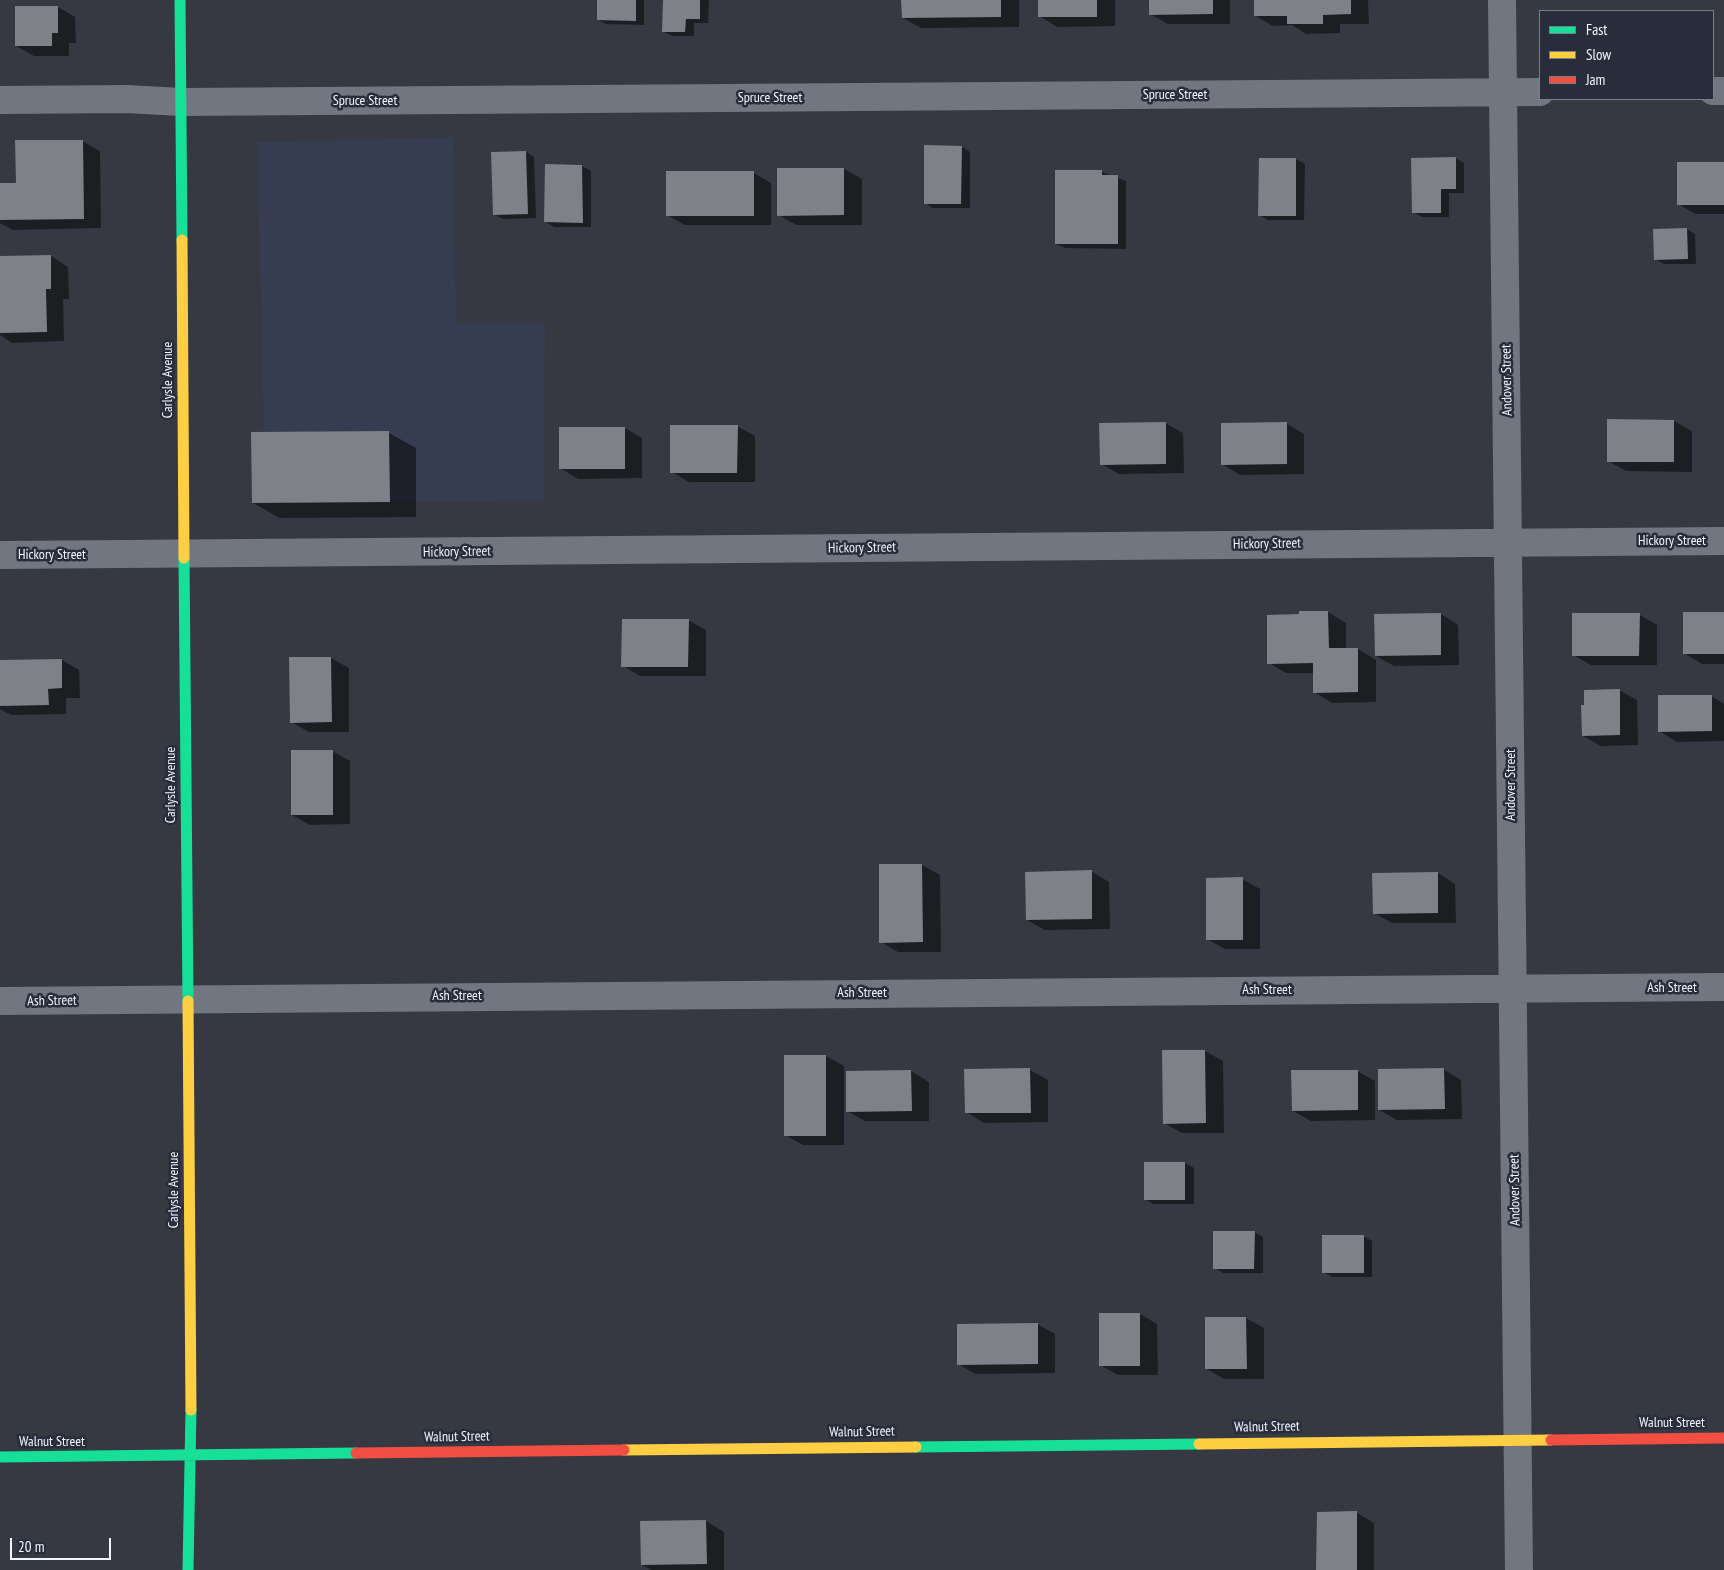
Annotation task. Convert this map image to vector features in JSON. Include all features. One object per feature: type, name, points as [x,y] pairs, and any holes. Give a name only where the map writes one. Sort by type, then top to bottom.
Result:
[{"type":"street","name":"Carlysle Avenue","points":[[180,0],[191,1455],[188,1570]]},
{"type":"street","name":"Andover Street","points":[[1502,0],[1519,1570]]},
{"type":"street","name":"Spruce Street","points":[[0,100],[127,99],[181,102],[1539,92]]},
{"type":"street","name":"Hickory Street","points":[[0,555],[1724,541]]},
{"type":"street","name":"Ash Street","points":[[0,1002],[188,998],[1724,987]]},
{"type":"street","name":"Walnut Street","points":[[0,1457],[1724,1438]]},
{"type":"shaded area","points":[[453,137],[456,323],[545,323],[544,501],[390,502],[389,431],[264,433],[257,142]]},
{"type":"building","points":[[597,0],[636,0],[636,21],[597,20]]},
{"type":"building","points":[[663,0],[700,0],[700,19],[686,19],[685,32],[662,32]]},
{"type":"building","points":[[901,0],[1001,0],[1001,17],[902,18]]},
{"type":"building","points":[[1038,0],[1097,0],[1097,17],[1038,17]]},
{"type":"building","points":[[1149,0],[1213,0],[1213,14],[1149,15]]},
{"type":"building","points":[[1254,0],[1351,0],[1351,14],[1323,15],[1323,24],[1287,24],[1287,16],[1254,16]]},
{"type":"building","points":[[15,6],[58,6],[58,33],[52,33],[52,46],[15,46]]},
{"type":"building","points":[[15,140],[83,140],[84,219],[0,220],[0,183],[16,183]]},
{"type":"building","points":[[924,145],[962,146],[961,204],[924,204]]},
{"type":"building","points":[[526,151],[528,214],[493,215],[491,152]]},
{"type":"building","points":[[1456,157],[1456,189],[1441,189],[1441,213],[1412,213],[1411,158]]},
{"type":"building","points":[[1259,158],[1296,158],[1296,216],[1258,216]]},
{"type":"building","points":[[1677,162],[1724,162],[1724,205],[1677,205]]},
{"type":"building","points":[[545,164],[582,165],[583,223],[544,222]]},
{"type":"building","points":[[777,168],[844,168],[844,215],[777,216]]},
{"type":"building","points":[[1055,170],[1102,170],[1102,175],[1118,175],[1118,244],[1055,244]]},
{"type":"building","points":[[666,171],[754,171],[754,216],[666,216]]},
{"type":"building","points":[[1687,228],[1688,259],[1654,260],[1653,229]]},
{"type":"building","points":[[51,255],[51,289],[46,289],[47,332],[0,333],[0,256]]},
{"type":"building","points":[[1607,419],[1674,420],[1674,462],[1607,462]]},
{"type":"building","points":[[1166,422],[1166,464],[1100,465],[1099,423]]},
{"type":"building","points":[[1287,422],[1287,464],[1221,465],[1221,423]]},
{"type":"building","points":[[670,425],[738,425],[737,473],[670,473]]},
{"type":"building","points":[[559,427],[625,427],[625,469],[559,469]]},
{"type":"building","points":[[389,431],[390,502],[252,503],[251,432]]},
{"type":"building","points":[[1299,611],[1328,611],[1329,648],[1358,648],[1358,692],[1313,693],[1313,663],[1267,664],[1267,615],[1299,614]]},
{"type":"building","points":[[1683,612],[1724,612],[1724,654],[1683,654]]},
{"type":"building","points":[[1441,613],[1441,655],[1375,656],[1374,614]]},
{"type":"building","points":[[1572,613],[1640,613],[1639,656],[1572,656]]},
{"type":"building","points":[[622,619],[689,619],[688,667],[621,667]]},
{"type":"building","points":[[289,657],[331,657],[332,722],[290,723]]},
{"type":"building","points":[[62,659],[62,688],[48,689],[49,705],[0,706],[0,660]]},
{"type":"building","points":[[1620,689],[1620,735],[1582,736],[1581,705],[1584,705],[1584,690]]},
{"type":"building","points":[[1658,695],[1712,695],[1712,731],[1658,732]]},
{"type":"building","points":[[291,750],[333,750],[333,815],[291,815]]},
{"type":"building","points":[[879,864],[922,864],[923,942],[879,943]]},
{"type":"building","points":[[1092,870],[1092,919],[1026,920],[1025,872]]},
{"type":"building","points":[[1438,872],[1438,913],[1373,914],[1372,873]]},
{"type":"building","points":[[1243,877],[1243,940],[1206,940],[1206,878]]},
{"type":"building","points":[[1162,1050],[1205,1050],[1206,1123],[1163,1124]]},
{"type":"building","points":[[784,1055],[826,1055],[826,1136],[784,1136]]},
{"type":"building","points":[[1030,1068],[1031,1113],[965,1113],[964,1069]]},
{"type":"building","points":[[1444,1068],[1445,1109],[1378,1110],[1378,1069]]},
{"type":"building","points":[[911,1070],[912,1111],[846,1112],[846,1071]]},
{"type":"building","points":[[1291,1070],[1358,1070],[1358,1110],[1292,1111]]},
{"type":"building","points":[[1144,1162],[1185,1162],[1185,1200],[1144,1200]]},
{"type":"building","points":[[1213,1231],[1255,1231],[1254,1269],[1213,1269]]},
{"type":"building","points":[[1322,1235],[1364,1235],[1364,1273],[1322,1273]]},
{"type":"building","points":[[1099,1313],[1140,1313],[1140,1366],[1099,1366]]},
{"type":"building","points":[[1205,1317],[1246,1317],[1247,1369],[1205,1369]]},
{"type":"building","points":[[1038,1323],[1038,1364],[957,1365],[957,1324]]},
{"type":"building","points":[[1357,1511],[1357,1570],[1316,1570],[1317,1512]]},
{"type":"building","points":[[706,1520],[707,1564],[641,1565],[640,1521]]},
{"type":"traffic: fast","points":[[180,0],[182,240]]},
{"type":"traffic: fast","points":[[184,558],[188,1001]]},
{"type":"traffic: fast","points":[[188,1570],[191,1410]]},
{"type":"traffic: fast","points":[[916,1447],[1199,1444]]},
{"type":"traffic: fast","points":[[0,1457],[356,1453]]},
{"type":"traffic: slow","points":[[182,240],[184,558]]},
{"type":"traffic: slow","points":[[188,1001],[191,1410]]},
{"type":"traffic: slow","points":[[1199,1444],[1551,1440]]},
{"type":"traffic: slow","points":[[624,1450],[916,1447]]},
{"type":"traffic: jam","points":[[1551,1440],[1724,1438]]},
{"type":"traffic: jam","points":[[356,1453],[624,1450]]}]
